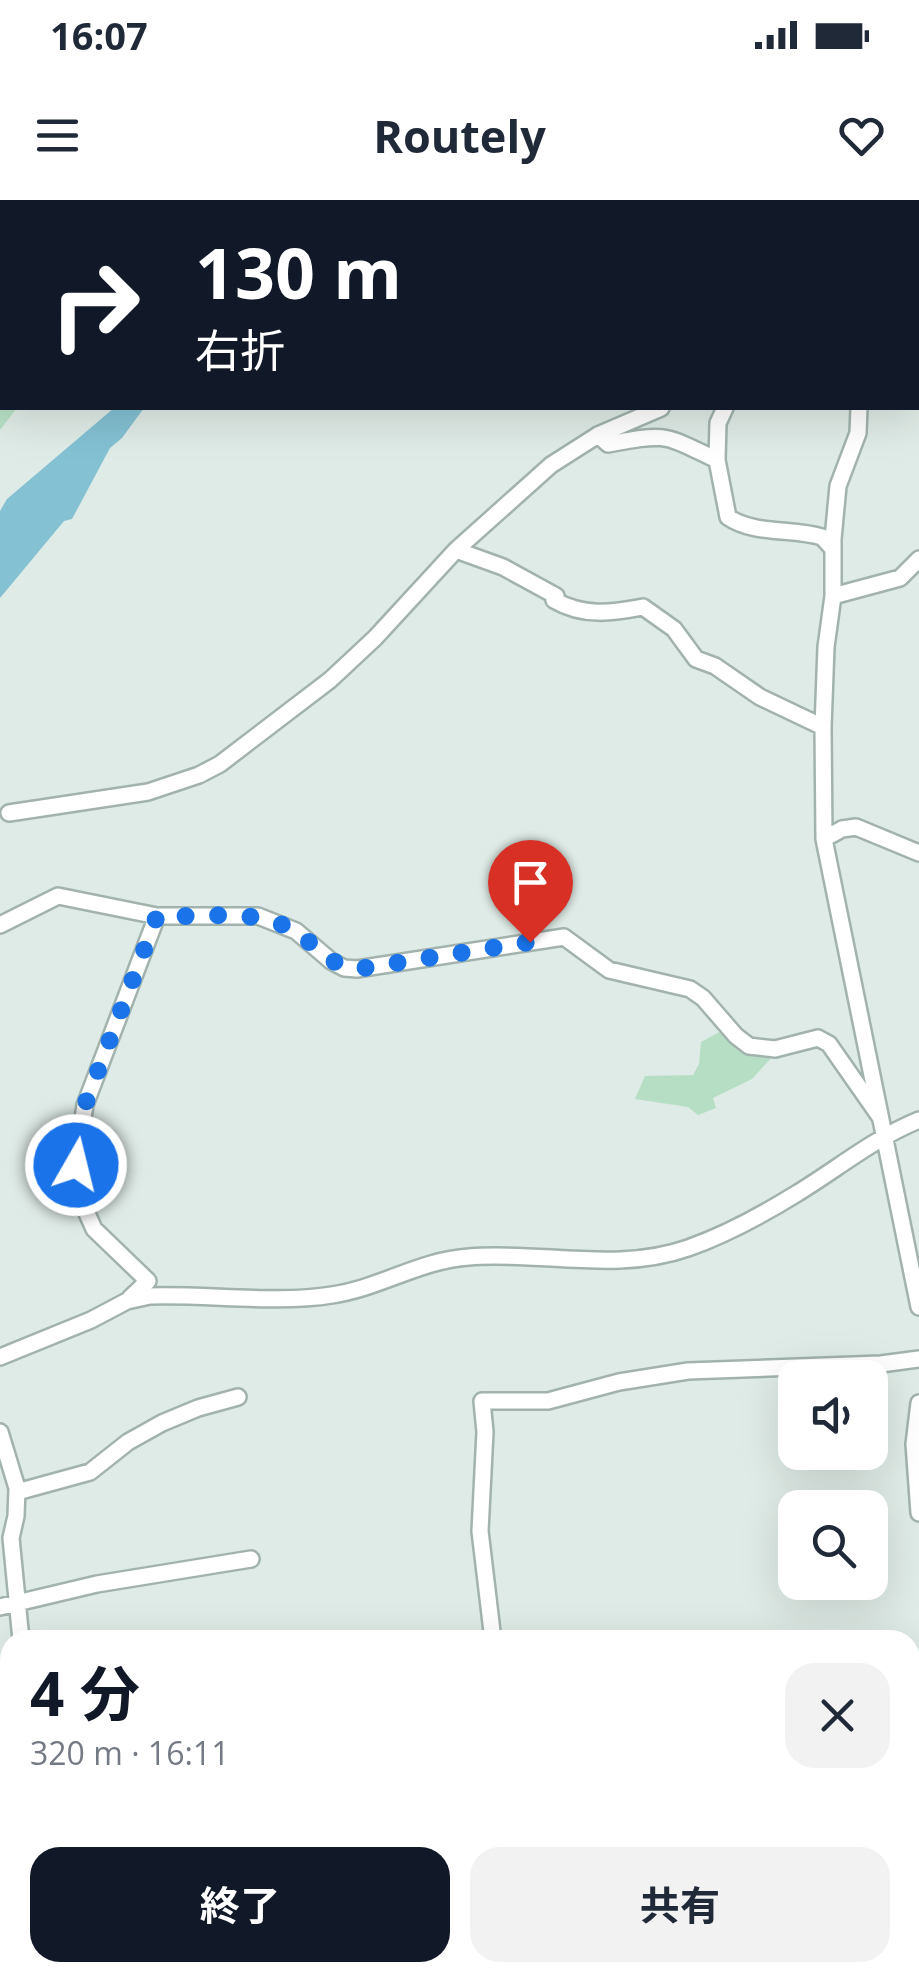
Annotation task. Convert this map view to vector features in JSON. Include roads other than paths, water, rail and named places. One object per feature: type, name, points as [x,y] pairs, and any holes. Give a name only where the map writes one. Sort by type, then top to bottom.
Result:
[{"type":"street","points":[[9,814],[148,792],[220,764],[330,680],[375,638],[456,550],[551,465],[598,435],[657,410]]},
{"type":"street","points":[[724,410],[718,422],[717,460],[728,518],[737,524],[822,537],[833,549]]},
{"type":"street","points":[[859,410],[858,433],[838,486],[834,596],[826,647],[824,839],[919,1307]]},
{"type":"street","points":[[598,435],[608,444],[670,437],[717,460]]},
{"type":"street","points":[[456,550],[503,567],[556,596],[554,600],[564,606],[588,614],[643,608],[674,629],[696,659],[715,666],[760,697],[823,727]]},
{"type":"street","points":[[834,596],[900,578],[919,559]]},
{"type":"street","points":[[824,839],[842,829],[856,828],[919,853]]},
{"type":"street","points":[[0,926],[58,896],[157,916],[258,916],[296,931],[344,968],[357,969],[564,937],[610,970],[690,989],[750,1046],[775,1049],[818,1038],[828,1044],[880,1117]]},
{"type":"street","points":[[0,1358],[91,1320],[127,1301],[148,1281],[94,1229],[69,1173],[76,1165],[85,1105],[157,916]]},
{"type":"street","points":[[127,1301],[173,1295],[326,1296],[365,1287],[419,1265],[470,1256],[589,1260],[666,1255],[757,1216],[798,1194],[883,1135],[919,1120]]},
{"type":"street","points":[[492,1630],[480,1531],[485,1432],[482,1400],[548,1401],[619,1382],[688,1370],[881,1364],[919,1359]]},
{"type":"street","points":[[17,1492],[90,1472],[128,1442],[162,1424],[198,1408],[238,1397]]},
{"type":"street","points":[[919,1403],[914,1444],[919,1513]]},
{"type":"street","points":[[0,1432],[17,1492],[11,1538],[20,1630]]},
{"type":"street","points":[[0,1608],[98,1584],[251,1559]]},
{"type":"water","points":[[112,410],[143,410],[110,448],[72,519],[64,521],[0,598],[0,511],[7,499]]}]
